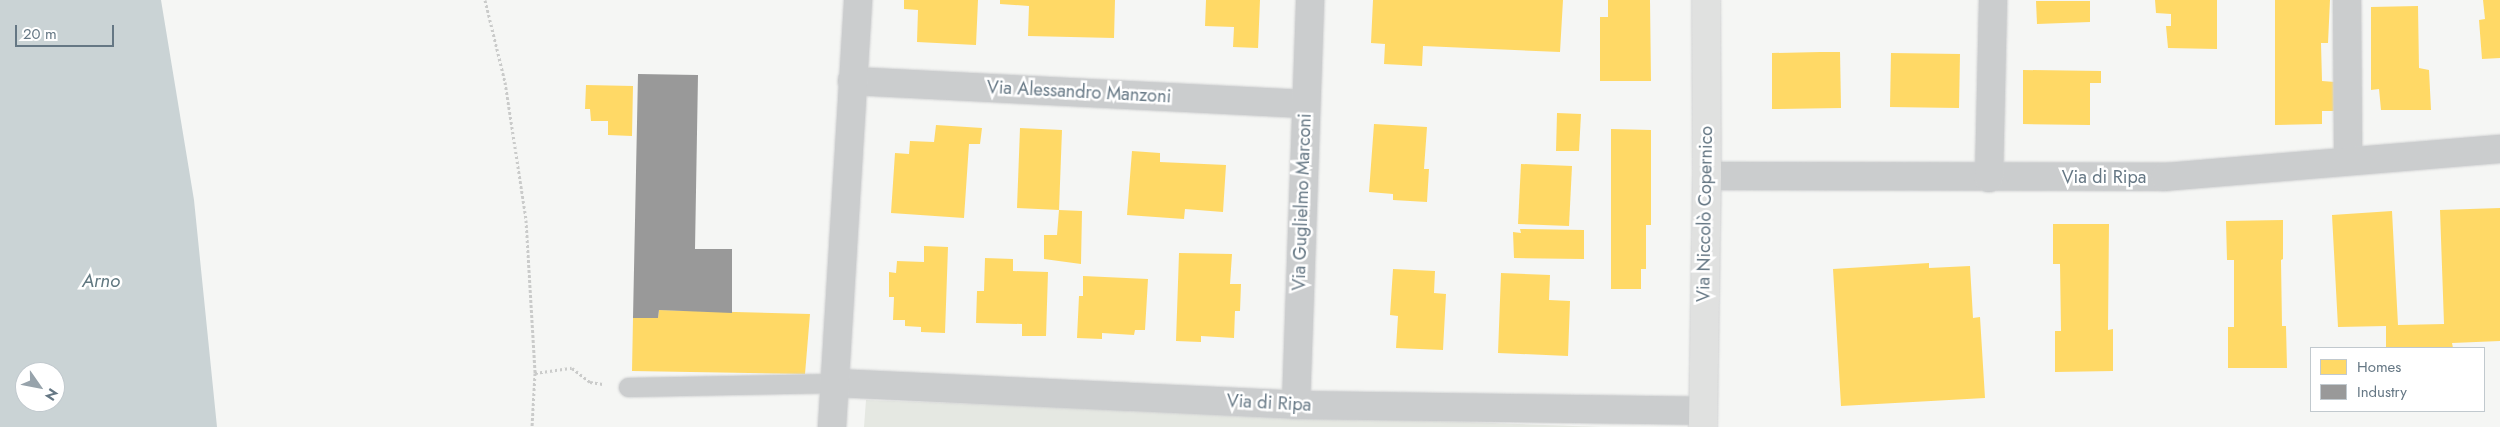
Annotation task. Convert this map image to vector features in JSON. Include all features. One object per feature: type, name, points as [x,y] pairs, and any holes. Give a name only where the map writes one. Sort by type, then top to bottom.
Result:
[{"type":"main road","name":"Via Niccolò Copernico","points":[[1703,419],[1707,176],[1706,0]]},
{"type":"street","points":[[832,427],[858,0]]},
{"type":"street","name":"Via Guglielmo Marconi","points":[[1296,405],[1310,0]]},
{"type":"street","points":[[1989,178],[1993,0]]},
{"type":"street","points":[[2347,0],[2348,162]]},
{"type":"street","name":"Via Alessandro Manzoni","points":[[852,81],[1305,104]]},
{"type":"street","name":"Via di Ripa","points":[[1707,176],[2165,177],[2500,149]]},
{"type":"street","name":"Via di Ripa","points":[[836,383],[1296,405],[1703,419]]},
{"type":"lane","points":[[628,387],[836,383]]},
{"type":"path","points":[[485,0],[505,82],[526,220],[536,373],[532,427]]},
{"type":"path","points":[[536,373],[572,368],[590,382],[628,387]]},
{"type":"shaded area","points":[[866,400],[1601,427],[864,427]]},
{"type":"water","name":"Arno","points":[[0,0],[161,0],[194,200],[217,427],[0,427]]},
{"type":"building: Homes","points":[[904,0],[978,0],[976,45],[917,42],[918,10],[904,9]]},
{"type":"building: Homes","points":[[1000,0],[1115,0],[1114,38],[1028,36],[1029,6],[1000,4]]},
{"type":"building: Homes","points":[[1206,0],[1260,0],[1258,48],[1233,47],[1234,27],[1205,26]]},
{"type":"building: Homes","points":[[1373,0],[1563,0],[1560,52],[1423,46],[1422,66],[1384,64],[1385,44],[1371,43]]},
{"type":"building: Homes","points":[[1608,0],[1650,0],[1651,81],[1600,81],[1600,17],[1608,17]]},
{"type":"building: Homes","points":[[2155,0],[2217,0],[2217,49],[2168,48],[2166,26],[2171,26],[2171,14],[2156,13]]},
{"type":"building: Homes","points":[[2275,0],[2330,0],[2328,43],[2321,43],[2322,81],[2335,82],[2335,111],[2322,111],[2322,124],[2275,125]]},
{"type":"building: Homes","points":[[2483,0],[2500,0],[2500,58],[2482,59],[2479,20],[2485,19]]},
{"type":"building: Homes","points":[[2036,1],[2090,1],[2090,22],[2037,24]]},
{"type":"building: Homes","points":[[2418,6],[2419,68],[2429,70],[2431,110],[2381,110],[2379,89],[2371,90],[2371,7]]},
{"type":"building: Homes","points":[[1840,52],[1841,108],[1772,109],[1772,53]]},
{"type":"building: Homes","points":[[1891,53],[1960,54],[1959,108],[1890,107]]},
{"type":"building: Homes","points":[[2023,70],[2101,71],[2101,83],[2090,83],[2090,125],[2023,124]]},
{"type":"building: Homes","points":[[586,85],[633,86],[632,136],[608,135],[608,121],[591,121],[590,109],[585,109]]},
{"type":"building: Homes","points":[[1557,113],[1581,114],[1579,151],[1556,151]]},
{"type":"building: Homes","points":[[1374,124],[1427,127],[1424,169],[1429,169],[1427,202],[1393,200],[1393,194],[1369,192]]},
{"type":"building: Homes","points":[[936,125],[982,128],[980,144],[969,144],[964,218],[891,213],[895,153],[909,154],[910,141],[934,142]]},
{"type":"building: Homes","points":[[1020,128],[1062,130],[1059,210],[1017,208]]},
{"type":"building: Homes","points":[[1611,129],[1651,130],[1651,225],[1646,225],[1646,269],[1641,269],[1641,289],[1611,289]]},
{"type":"building: Homes","points":[[1132,151],[1160,153],[1160,162],[1226,165],[1223,212],[1185,209],[1184,219],[1127,215]]},
{"type":"building: Homes","points":[[1521,164],[1572,166],[1569,226],[1518,224]]},
{"type":"building: Homes","points":[[2500,208],[2500,341],[2452,343],[2453,347],[2386,347],[2386,326],[2338,327],[2332,215],[2392,211],[2398,325],[2444,324],[2440,210]]},
{"type":"building: Homes","points":[[1059,210],[1082,211],[1081,264],[1044,259],[1044,235],[1057,235]]},
{"type":"building: Homes","points":[[2283,220],[2283,259],[2281,260],[2282,326],[2286,326],[2287,368],[2228,368],[2228,327],[2234,327],[2234,260],[2227,260],[2226,221]]},
{"type":"building: Homes","points":[[2053,224],[2109,224],[2108,330],[2113,329],[2113,371],[2055,372],[2055,331],[2061,331],[2060,264],[2053,264]]},
{"type":"building: Homes","points":[[1520,229],[1584,230],[1584,259],[1514,258],[1513,232],[1521,233]]},
{"type":"building: Homes","points":[[924,246],[948,247],[945,333],[921,332],[921,327],[905,326],[905,320],[893,320],[894,297],[889,297],[889,272],[896,273],[897,261],[924,262]]},
{"type":"building: Homes","points":[[1179,253],[1232,254],[1230,284],[1241,284],[1240,311],[1235,311],[1234,338],[1201,336],[1201,342],[1176,341]]},
{"type":"building: Homes","points":[[985,258],[1013,259],[1013,271],[1048,272],[1046,336],[1022,336],[1022,324],[976,323],[977,291],[984,291]]},
{"type":"building: Homes","points":[[1929,263],[1929,268],[1970,266],[1973,318],[1980,317],[1985,398],[1841,406],[1833,269]]},
{"type":"building: Homes","points":[[1393,269],[1435,271],[1434,293],[1446,294],[1443,350],[1396,348],[1398,316],[1390,315]]},
{"type":"building: Homes","points":[[1501,273],[1550,275],[1549,300],[1570,301],[1568,356],[1498,353]]},
{"type":"building: Homes","points":[[1083,276],[1148,279],[1145,330],[1135,330],[1134,335],[1102,333],[1102,339],[1077,338],[1079,296],[1083,296]]},
{"type":"building: Homes","points":[[659,310],[810,314],[805,374],[632,371],[633,318],[658,318]]},
{"type":"building: Industry","points":[[638,74],[698,75],[695,249],[732,249],[732,313],[659,310],[658,318],[633,318]]}]
